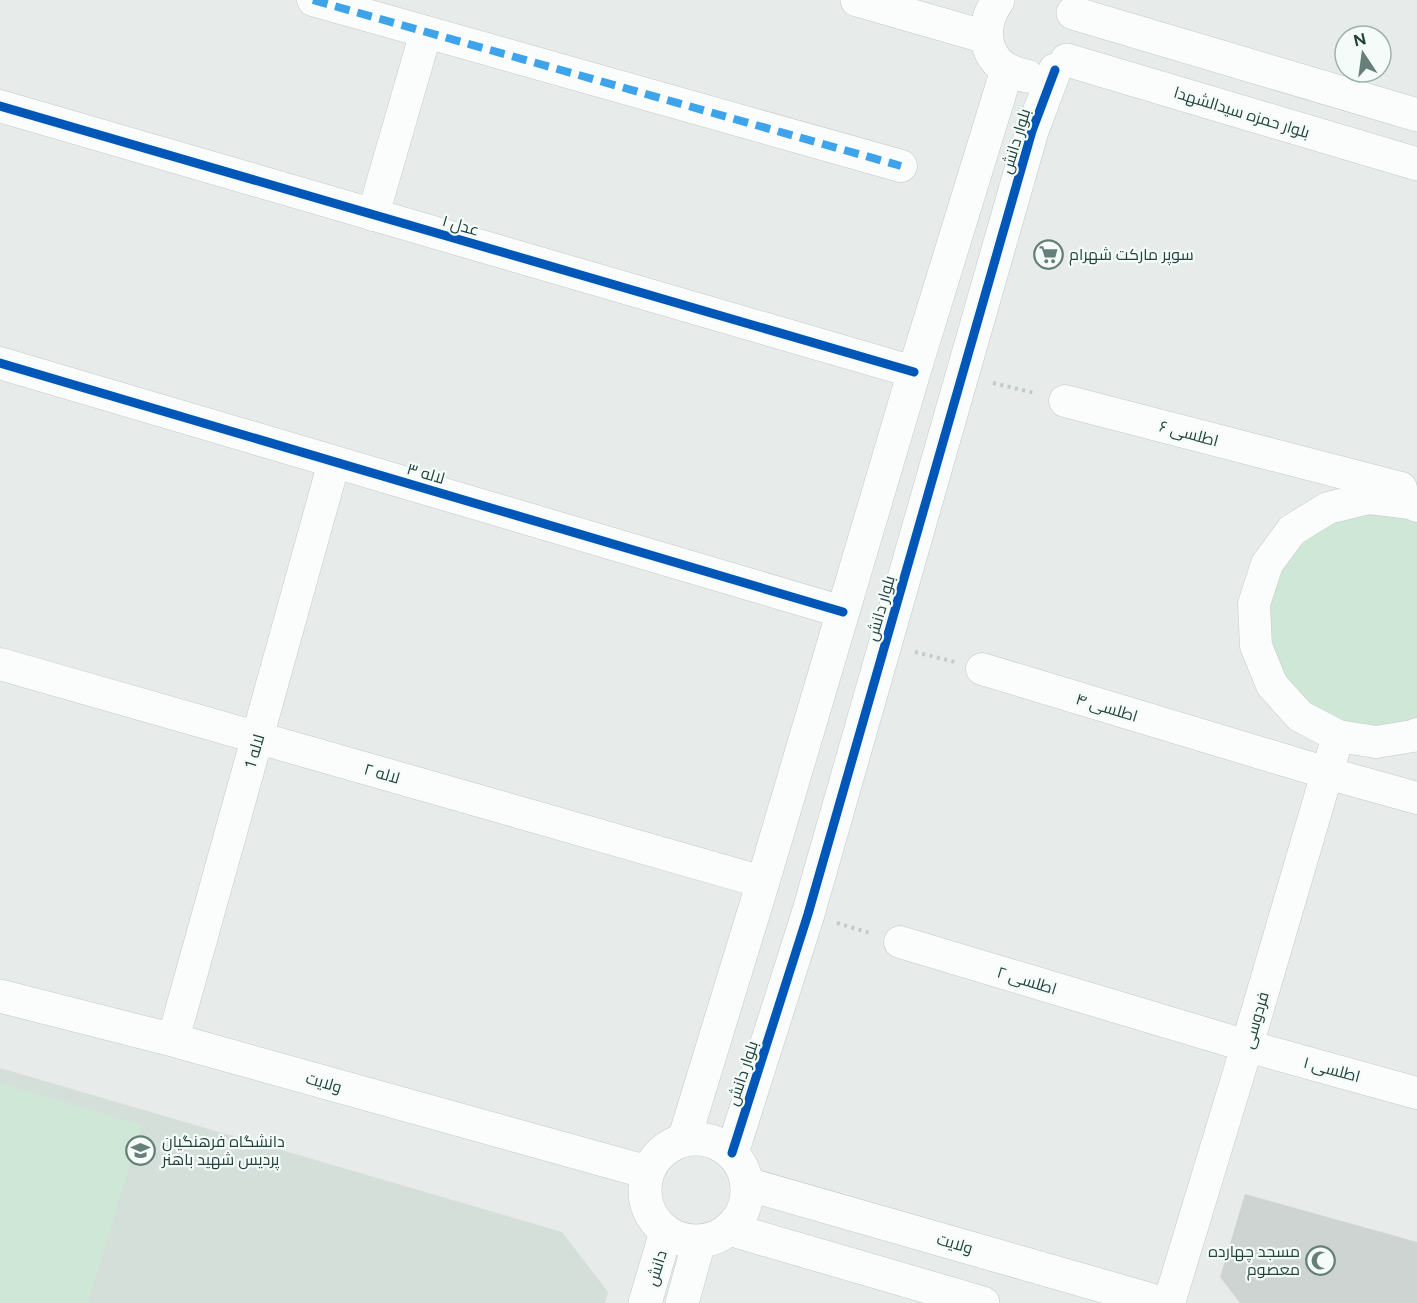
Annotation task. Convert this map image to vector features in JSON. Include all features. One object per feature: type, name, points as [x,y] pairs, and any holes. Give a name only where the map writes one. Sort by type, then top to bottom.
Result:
[{"type":"street","points":[[313,0],[901,166]]},
{"type":"street","points":[[857,0],[986,37]]},
{"type":"street","points":[[998,0],[986,23],[986,37],[988,47],[999,64],[1019,75],[1031,77],[1043,75],[1061,65]]},
{"type":"street","points":[[1071,6],[1417,115]]},
{"type":"street","name":"بلوار دانش","points":[[732,1153],[808,914],[1032,131],[1061,65],[1073,49],[1077,37],[1077,25],[1071,6]]},
{"type":"street","points":[[373,215],[426,32]]},
{"type":"street","name":"بلوار حمزه سیدالشهدا","points":[[1061,65],[1417,165]]},
{"type":"street","name":"بلوار دانش","points":[[684,1140],[1007,70]]},
{"type":"street","name":"عدل ۱","points":[[0,106],[914,372]]},
{"type":"street","name":"لاله ۳","points":[[0,363],[843,612]]},
{"type":"street","name":"اطلسی ۶","points":[[1065,401],[1415,495]]},
{"type":"street","name":"لاله 1","points":[[174,1040],[334,462]]},
{"type":"street","points":[[1415,495],[1369,498],[1328,508],[1292,530],[1267,564],[1254,604],[1256,646],[1272,685],[1300,716],[1338,736],[1376,742],[1417,734]]},
{"type":"street","name":"لاله ۲","points":[[0,664],[763,882]]},
{"type":"street","name":"اطلسی ۴","points":[[982,669],[1417,798]]},
{"type":"street","name":"فردوسی","points":[[1169,1303],[1338,736]]},
{"type":"street","name":"اطلسی ۲","points":[[900,942],[1247,1046]]},
{"type":"street","name":"ولایت","points":[[0,996],[174,1040],[647,1172]]},
{"type":"street","name":"اطلسی ۱","points":[[1247,1046],[1417,1093]]},
{"type":"street","points":[[702,1139],[718,1143],[732,1153],[743,1167],[747,1184],[747,1200],[741,1216],[729,1229],[715,1238],[699,1242],[682,1240],[666,1232],[654,1221],[647,1206],[644,1189],[647,1172],[668,1146],[684,1140],[702,1139]]},
{"type":"street","name":"ولایت","points":[[747,1184],[1162,1303]]},
{"type":"street","points":[[729,1229],[983,1303]]},
{"type":"street","name":"دانش","points":[[645,1303],[666,1232]]},
{"type":"street","name":"دانش","points":[[682,1303],[699,1242]]},
{"type":"path","points":[[963,375],[1065,401]]},
{"type":"path","points":[[885,645],[982,669]]},
{"type":"path","points":[[808,914],[900,942]]},
{"type":"shaded area","name":"دانشگاه فرهنگیان پردیس شهید باهنر","points":[[0,1068],[562,1232],[608,1292],[605,1303],[0,1303]]},
{"type":"green space","points":[[1385,513],[1417,521],[1417,720],[1385,729],[1350,726],[1316,712],[1290,688],[1273,656],[1267,621],[1274,586],[1291,555],[1317,530],[1350,516]]},
{"type":"green space","points":[[0,1083],[142,1125],[88,1303],[0,1303]]},
{"type":"building","name":"مسجد چهارده معصوم","points":[[1245,1194],[1417,1242],[1417,1303],[1240,1303],[1220,1277]]},
{"type":"marked path","points":[[313,0],[901,166]]},
{"type":"cycle path","points":[[732,1153],[808,914],[1032,131],[1055,70]]},
{"type":"cycle path","points":[[0,106],[914,372]]},
{"type":"cycle path","points":[[0,363],[843,612]]},
{"type":"place","name":"سوپر مارکت شهرام","points":[[1048,254]]},
{"type":"place","name":"دانشگاه فرهنگیان پردیس شهید باهنر","points":[[141,1150]]},
{"type":"place","name":"مسجد چهارده معصوم","points":[[1321,1260]]}]
